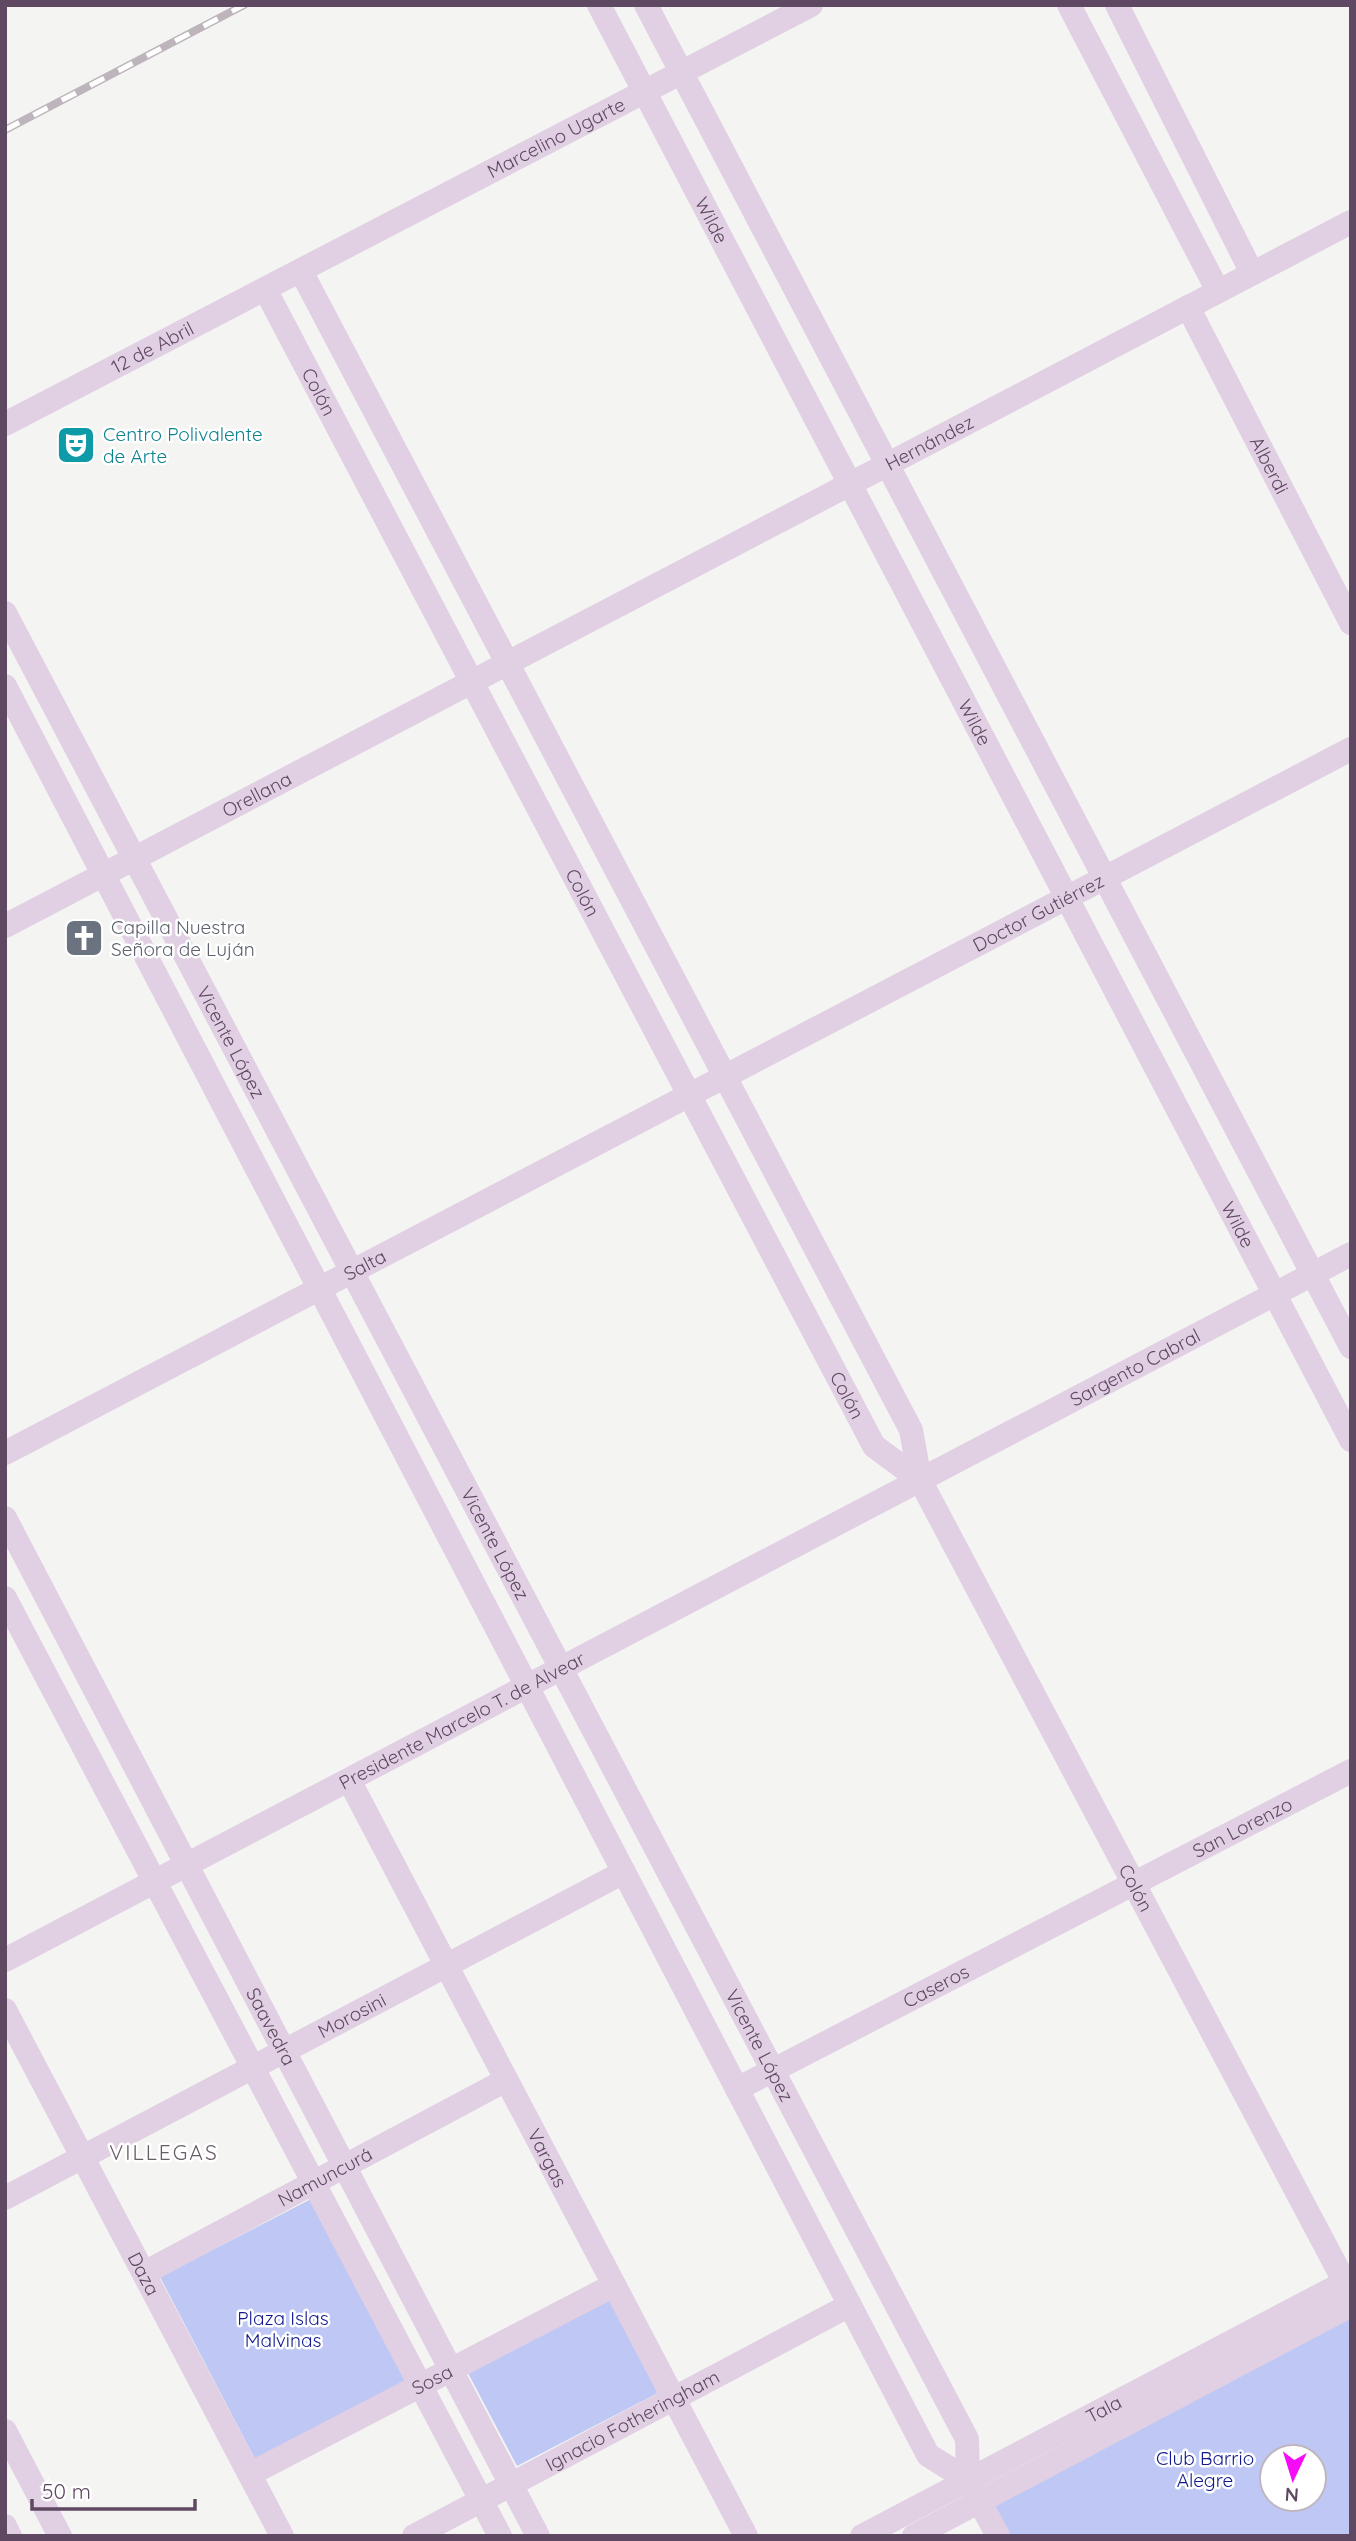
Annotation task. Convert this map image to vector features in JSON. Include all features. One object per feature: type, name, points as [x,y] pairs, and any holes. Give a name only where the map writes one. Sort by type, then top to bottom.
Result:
[{"type":"street","name":"Wilde","points":[[599,5],[1351,1440]]},
{"type":"street","points":[[646,5],[1351,1346]]},
{"type":"street","name":"Marcelino Ugarte","points":[[301,271],[811,5]]},
{"type":"street","points":[[1069,5],[1218,291]]},
{"type":"street","points":[[1116,5],[1252,273]]},
{"type":"street","name":"Hernández","points":[[507,663],[1351,222]]},
{"type":"street","name":"12 de Abril","points":[[5,424],[301,271]]},
{"type":"street","name":"Colón","points":[[301,271],[912,1430],[920,1480],[1349,2290]]},
{"type":"street","name":"Colón","points":[[265,289],[874,1446],[920,1480]]},
{"type":"street","name":"Alberdi","points":[[1188,307],[1351,623]]},
{"type":"street","name":"Vicente López","points":[[5,613],[967,2439],[974,2491],[998,2536]]},
{"type":"street","name":"Orellana","points":[[5,926],[507,663]]},
{"type":"street","name":"Vicente López","points":[[5,686],[928,2455],[974,2491]]},
{"type":"street","name":"Doctor Gutiérrez","points":[[725,1076],[1351,749]]},
{"type":"street","name":"Salta","points":[[5,1453],[725,1076]]},
{"type":"street","name":"Sargento Cabral","points":[[920,1480],[1351,1254]]},
{"type":"street","name":"Presidente Marcelo T. de Alvear","points":[[5,1960],[920,1480]]},
{"type":"street","name":"Saavedra","points":[[5,1518],[538,2536]]},
{"type":"street","name":"Saavedra","points":[[5,1598],[500,2536]]},
{"type":"street","name":"San Lorenzo","points":[[1133,1884],[1351,1771]]},
{"type":"street","name":"Vargas","points":[[349,1780],[746,2536]]},
{"type":"street","name":"Morosini","points":[[5,2198],[624,1872]]},
{"type":"street","name":"Caseros","points":[[737,2089],[1133,1884]]},
{"type":"street","name":"Daza","points":[[5,2010],[282,2536]]},
{"type":"street","name":"Namuncurá","points":[[144,2273],[506,2080]]},
{"type":"street","name":"Sosa","points":[[250,2474],[614,2285]]},
{"type":"street","name":"Tala","points":[[862,2536],[974,2491],[1349,2290]]},
{"type":"street","name":"Ignacio Fotheringham","points":[[414,2536],[850,2305]]},
{"type":"street","points":[[5,2431],[60,2536]]},
{"type":"street","name":"Tala","points":[[914,2536],[974,2491]]},
{"type":"street","points":[[5,2526],[10,2536]]},
{"type":"green space","name":"Plaza Islas Malvinas","points":[[311,2199],[406,2381],[255,2459],[160,2277]]},
{"type":"green space","points":[[610,2300],[658,2393],[517,2466],[468,2373]]},
{"type":"green space","name":"Club Barrio Alegre","points":[[1351,2317],[1351,2536],[1006,2536],[990,2507]]},
{"type":"railway","points":[[5,130],[244,5]]},
{"type":"place","name":"Centro Polivalente de Arte","points":[[76,445]]},
{"type":"place","name":"Capilla Nuestra Señora de Luján","points":[[84,938]]},
{"type":"district","name":"VILLEGAS","points":[[164,2153]]}]
